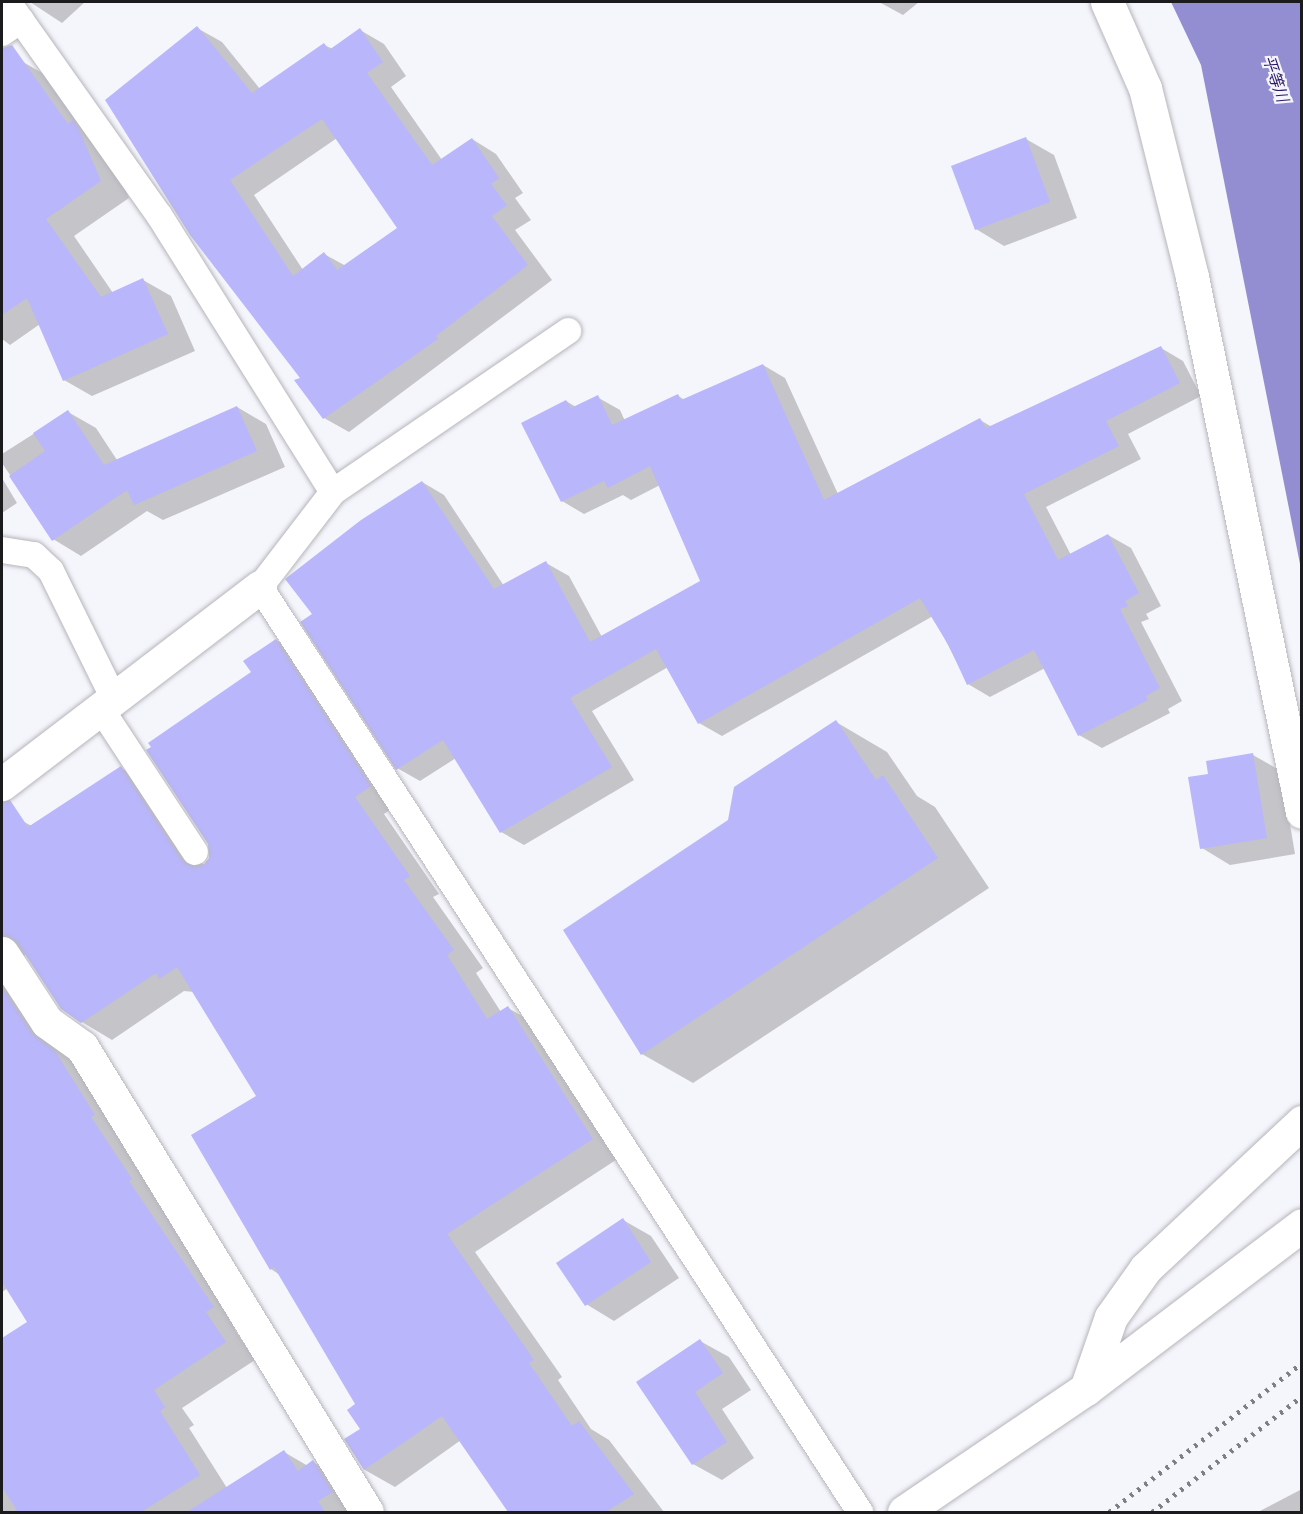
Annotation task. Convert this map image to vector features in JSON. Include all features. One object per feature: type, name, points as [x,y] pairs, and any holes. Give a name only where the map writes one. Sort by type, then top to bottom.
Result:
[{"type":"street","points":[[1107,2],[1145,88],[1192,277],[1302,812]]},
{"type":"street","points":[[2,784],[260,587]]},
{"type":"street","points":[[2,953],[47,1022],[82,1047],[367,1512]]},
{"type":"street","points":[[1086,1389],[1111,1317],[1146,1268],[1302,1122]]},
{"type":"street","points":[[904,1512],[1086,1389],[1302,1225]]},
{"type":"lane","points":[[10,18],[159,215],[333,492]]},
{"type":"lane","points":[[568,331],[333,492],[260,587],[860,1512]]},
{"type":"lane","points":[[2,550],[34,555],[51,571],[107,704],[195,852]]},
{"type":"water","name":"平等川","points":[[1171,2],[1301,2],[1301,569],[1201,65]]},
{"type":"building","points":[[197,26],[252,93],[324,43],[329,50],[360,28],[383,62],[367,73],[432,165],[472,138],[499,178],[491,184],[507,205],[492,216],[528,265],[436,336],[438,339],[323,419],[294,380],[300,378],[190,235],[105,100]],"holes":[[[322,119],[397,228],[337,270],[324,252],[293,276],[230,180]]]},
{"type":"building","points":[[12,45],[68,124],[73,120],[77,125],[101,181],[46,219],[101,297],[143,278],[168,334],[63,381],[27,298],[2,315],[2,48]]},
{"type":"building","points":[[1026,137],[1050,202],[975,230],[951,166]]},
{"type":"building","points":[[1161,346],[1180,383],[1106,421],[1119,446],[1024,494],[1058,560],[1108,534],[1139,593],[1125,601],[1128,606],[1120,609],[1160,688],[1146,696],[1148,700],[1078,736],[1034,650],[967,685],[949,646],[920,598],[698,724],[656,649],[570,698],[612,767],[500,833],[443,740],[396,770],[300,622],[312,614],[285,579],[361,520],[422,481],[494,589],[546,561],[590,642],[700,581],[650,466],[608,488],[604,481],[561,502],[521,423],[566,400],[571,408],[598,395],[612,425],[678,394],[681,400],[763,364],[824,500],[980,418],[986,428]]},
{"type":"building","points":[[237,406],[257,451],[134,505],[127,490],[52,541],[9,476],[45,451],[33,433],[68,410],[104,465]]},
{"type":"building","points":[[276,639],[371,786],[355,797],[410,876],[404,880],[454,950],[447,955],[487,1019],[508,1006],[593,1139],[447,1234],[534,1360],[529,1363],[572,1426],[579,1421],[634,1494],[606,1512],[508,1512],[442,1416],[364,1470],[344,1439],[360,1429],[347,1410],[355,1404],[274,1267],[270,1270],[191,1135],[256,1096],[177,967],[159,979],[156,973],[81,1023],[61,1009],[17,942],[2,934],[2,802],[10,800],[28,827],[121,766],[182,860],[195,867],[204,864],[209,858],[208,844],[146,750],[151,747],[148,743],[251,672],[243,661]]},
{"type":"building","points":[[836,720],[876,780],[883,775],[938,858],[641,1055],[563,930],[728,820],[734,787]]},
{"type":"building","points":[[1253,753],[1267,838],[1200,849],[1188,777],[1208,774],[1206,761]]},
{"type":"building","points":[[2,987],[32,1033],[55,1051],[95,1115],[91,1117],[132,1179],[129,1181],[214,1307],[206,1312],[226,1342],[154,1390],[165,1407],[160,1411],[200,1475],[141,1512],[18,1512],[2,1487],[2,1338],[27,1322],[2,1282]]},
{"type":"building","points":[[623,1218],[651,1262],[585,1306],[556,1263]]},
{"type":"building","points":[[700,1339],[723,1373],[695,1392],[727,1442],[692,1465],[636,1382]]},
{"type":"building","points":[[284,1450],[298,1471],[313,1460],[333,1492],[318,1501],[325,1512],[187,1512]]},
{"type":"railway","points":[[1109,1512],[1302,1363]]},
{"type":"railway","points":[[1152,1512],[1302,1396]]}]
